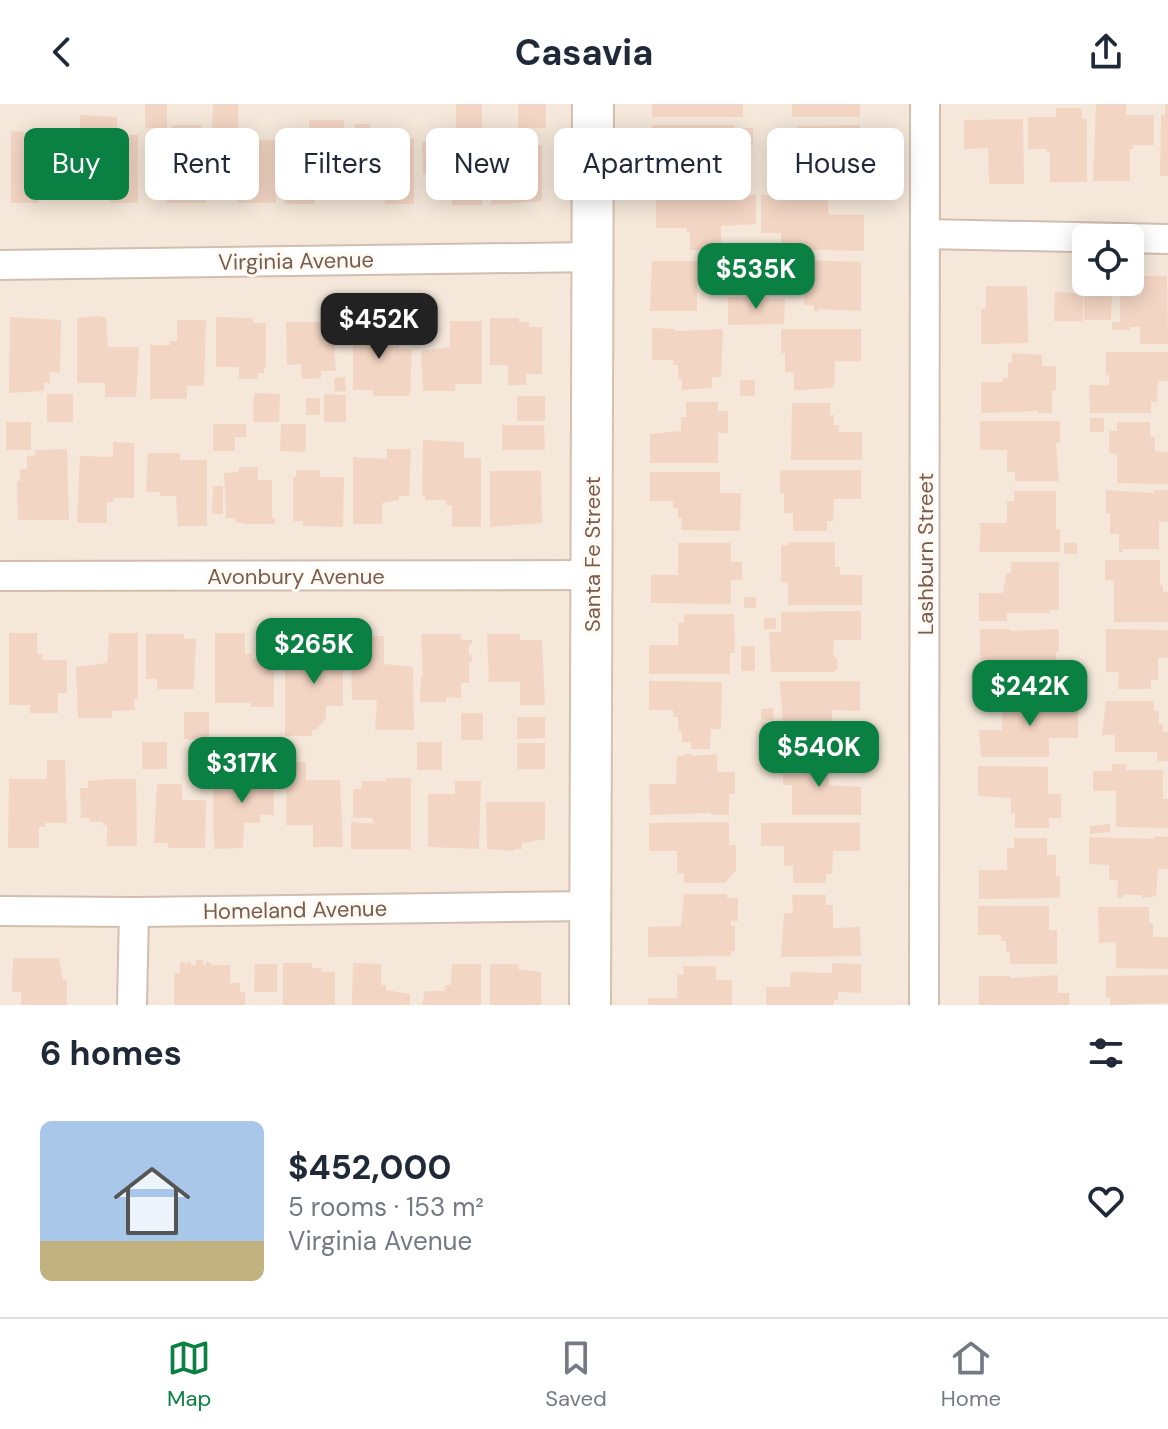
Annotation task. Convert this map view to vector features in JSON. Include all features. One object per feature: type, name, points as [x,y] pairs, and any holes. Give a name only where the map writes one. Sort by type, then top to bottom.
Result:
[{"type":"street","name":"Santa Fe Street","points":[[590,1005],[593,104]]},
{"type":"street","name":"Lashburn Street","points":[[924,1005],[925,104]]},
{"type":"street","points":[[926,234],[1168,239]]},
{"type":"street","name":"Virginia Avenue","points":[[0,265],[592,257]]},
{"type":"street","name":"Avonbury Avenue","points":[[0,576],[592,575]]},
{"type":"street","name":"Homeland Avenue","points":[[0,911],[591,906]]},
{"type":"street","points":[[132,1005],[134,912]]},
{"type":"shaded area","points":[[0,104],[1168,104],[1168,1005],[0,1005]]},
{"type":"building","points":[[145,104],[167,104],[167,128],[145,128]]},
{"type":"building","points":[[213,104],[238,104],[238,128],[212,128]]},
{"type":"building","points":[[456,104],[482,104],[482,128],[456,128]]},
{"type":"building","points":[[518,104],[546,104],[546,128],[518,128]]},
{"type":"building","points":[[652,104],[743,104],[743,117],[652,117]]},
{"type":"building","points":[[792,104],[860,104],[860,117],[792,117]]},
{"type":"building","points":[[1096,104],[1126,104],[1126,115],[1154,115],[1154,145],[1133,145],[1130,149],[1130,181],[1093,181]]},
{"type":"building","points":[[1165,104],[1168,104],[1168,176],[1160,176],[1161,115],[1165,115]]},
{"type":"building","points":[[1056,108],[1082,108],[1082,119],[1087,119],[1087,182],[1050,182],[1050,152],[1047,149],[1028,149],[1028,117],[1056,117]]},
{"type":"building","points":[[80,115],[117,117],[117,128],[80,128]]},
{"type":"building","points":[[1023,119],[1024,184],[989,184],[988,148],[964,149],[964,120]]},
{"type":"building","points":[[309,120],[344,120],[344,128],[309,128]]},
{"type":"building","points":[[355,124],[370,124],[370,128],[355,128]]},
{"type":"building","points":[[174,125],[202,125],[202,128],[170,128]]},
{"type":"building","points":[[652,125],[735,125],[735,128],[652,128]]},
{"type":"building","points":[[860,125],[860,128],[797,128]]},
{"type":"building","points":[[11,131],[24,132],[24,200],[39,200],[39,203],[11,203]]},
{"type":"building","points":[[129,135],[138,135],[138,203],[109,203],[109,200],[129,200]]},
{"type":"building","points":[[410,138],[414,138],[414,204],[385,204],[385,200],[410,200]]},
{"type":"building","points":[[259,140],[275,140],[276,203],[237,203],[237,200],[259,200]]},
{"type":"building","points":[[422,142],[426,142],[426,174],[423,174]]},
{"type":"building","points":[[538,145],[542,145],[542,201],[491,205],[491,200],[538,200]]},
{"type":"building","points":[[751,195],[756,195],[756,224],[721,226],[721,250],[690,250],[690,232],[687,228],[656,228],[656,200],[751,200]]},
{"type":"building","points":[[761,195],[767,195],[767,200],[828,200],[831,215],[864,215],[864,251],[781,249],[781,233],[761,233]]},
{"type":"building","points":[[167,200],[206,200],[206,203],[167,203]]},
{"type":"building","points":[[284,200],[315,200],[315,204],[284,204]]},
{"type":"building","points":[[452,200],[482,200],[482,205],[452,205]]},
{"type":"building","points":[[804,260],[861,262],[861,311],[814,311],[814,305],[804,305]]},
{"type":"building","points":[[652,261],[707,261],[707,279],[697,279],[697,311],[650,311]]},
{"type":"building","points":[[1144,276],[1167,276],[1168,344],[1140,344],[1140,327],[1112,330],[1112,322],[1120,322],[1120,296],[1144,296]]},
{"type":"building","points":[[986,286],[1027,286],[1028,343],[981,344],[981,309],[986,309]]},
{"type":"building","points":[[1055,292],[1083,296],[1083,321],[1054,321]]},
{"type":"building","points":[[1084,296],[1112,296],[1111,320],[1084,320]]},
{"type":"building","points":[[728,297],[755,297],[756,312],[757,298],[785,299],[784,324],[728,325]]},
{"type":"building","points":[[10,317],[61,320],[60,373],[50,372],[50,383],[44,383],[44,391],[9,393]]},
{"type":"building","points":[[216,317],[253,318],[253,323],[266,323],[266,367],[264,373],[258,373],[258,379],[239,379],[239,367],[216,367]]},
{"type":"building","points":[[77,318],[106,318],[108,347],[139,347],[136,397],[105,397],[105,383],[77,383]]},
{"type":"building","points":[[353,318],[382,318],[382,339],[387,339],[387,345],[412,349],[410,396],[373,396],[373,390],[353,390]]},
{"type":"building","points":[[490,318],[519,318],[519,322],[529,322],[529,327],[542,327],[542,374],[526,374],[526,385],[508,385],[508,365],[490,365]]},
{"type":"building","points":[[177,320],[206,320],[204,386],[187,386],[187,399],[150,399],[150,345],[170,345],[170,341],[177,341]]},
{"type":"building","points":[[450,321],[482,321],[482,384],[455,384],[455,391],[423,391],[421,351],[450,347]]},
{"type":"building","points":[[286,322],[323,322],[323,326],[333,326],[336,371],[321,371],[321,378],[302,379],[301,364],[287,365]]},
{"type":"building","points":[[652,328],[675,331],[723,329],[721,377],[712,377],[712,388],[682,390],[678,365],[673,365],[673,360],[652,360]]},
{"type":"building","points":[[781,329],[861,329],[861,361],[835,361],[834,388],[794,390],[794,372],[785,372]]},
{"type":"building","points":[[1106,352],[1168,352],[1168,381],[1158,381],[1157,402],[1151,402],[1151,413],[1090,413],[1089,385],[1109,385]]},
{"type":"building","points":[[1012,353],[1042,355],[1042,366],[1056,366],[1052,413],[981,413],[981,382],[1003,382],[1003,378],[1008,378]]},
{"type":"building","points":[[345,377],[346,391],[335,392],[334,378]]},
{"type":"building","points":[[740,380],[755,380],[755,396],[740,396]]},
{"type":"building","points":[[254,393],[280,394],[279,422],[253,422]]},
{"type":"building","points":[[47,394],[73,394],[73,422],[47,422]]},
{"type":"building","points":[[324,394],[346,395],[346,422],[324,422]]},
{"type":"building","points":[[517,396],[545,396],[545,421],[517,421]]},
{"type":"building","points":[[306,398],[320,398],[320,415],[306,415]]},
{"type":"building","points":[[686,402],[718,402],[718,411],[728,411],[728,433],[718,433],[718,463],[650,463],[650,434],[681,431],[681,417],[686,417]]},
{"type":"building","points":[[792,403],[830,403],[830,415],[834,415],[834,425],[839,425],[839,432],[862,432],[862,460],[791,460]]},
{"type":"building","points":[[1090,418],[1104,418],[1104,432],[1090,432]]},
{"type":"building","points":[[980,421],[1060,421],[1060,443],[1056,443],[1059,481],[1015,481],[1015,472],[1007,472],[1007,450],[980,450]]},
{"type":"building","points":[[6,422],[31,422],[31,450],[6,450]]},
{"type":"building","points":[[1117,422],[1150,422],[1150,437],[1155,437],[1155,451],[1168,452],[1168,484],[1117,483],[1117,454],[1109,453],[1109,431],[1117,431]]},
{"type":"building","points":[[213,424],[246,424],[246,437],[235,437],[235,451],[213,451]]},
{"type":"building","points":[[281,424],[306,424],[306,452],[280,451]]},
{"type":"building","points":[[502,425],[544,425],[545,450],[502,450]]},
{"type":"building","points":[[423,440],[464,442],[464,458],[481,458],[481,527],[452,527],[452,506],[446,505],[446,500],[425,500],[422,496]]},
{"type":"building","points":[[113,442],[134,443],[134,498],[114,498],[114,502],[107,502],[107,523],[77,523],[80,456],[113,457]]},
{"type":"building","points":[[67,449],[69,520],[18,520],[17,481],[20,481],[20,469],[27,469],[27,456],[35,456],[35,450]]},
{"type":"building","points":[[387,449],[411,449],[409,496],[399,496],[399,500],[382,503],[382,524],[353,524],[353,457],[387,459]]},
{"type":"building","points":[[148,453],[180,453],[180,460],[207,460],[207,526],[178,526],[176,496],[146,492]]},
{"type":"building","points":[[239,467],[258,467],[258,480],[272,480],[272,518],[275,518],[275,524],[246,524],[236,522],[236,518],[226,518],[224,473],[239,472]]},
{"type":"building","points":[[296,470],[320,470],[320,477],[344,477],[343,527],[303,526],[303,521],[293,521],[293,477],[296,477]]},
{"type":"building","points":[[780,470],[861,470],[861,499],[834,499],[833,521],[827,521],[827,531],[793,531],[793,513],[784,513]]},
{"type":"building","points":[[490,471],[541,471],[542,523],[490,527]]},
{"type":"building","points":[[650,472],[720,472],[720,493],[741,493],[740,531],[681,530],[682,518],[678,518],[678,508],[673,508],[673,501],[650,501]]},
{"type":"building","points":[[213,486],[223,486],[223,514],[212,514]]},
{"type":"building","points":[[1106,490],[1154,493],[1154,490],[1168,490],[1168,522],[1159,522],[1159,549],[1123,549],[1119,552],[1119,534],[1110,534]]},
{"type":"building","points":[[1014,491],[1056,491],[1056,529],[1060,529],[1060,552],[979,552],[979,523],[1007,523],[1007,501],[1014,501]]},
{"type":"building","points":[[788,542],[835,542],[835,567],[840,567],[840,575],[862,575],[862,605],[788,605],[788,582],[781,582],[781,545],[788,545]]},
{"type":"building","points":[[678,543],[731,543],[731,562],[742,562],[742,580],[731,580],[731,604],[651,603],[651,575],[678,575]]},
{"type":"building","points":[[1064,543],[1077,543],[1077,554],[1064,554]]},
{"type":"building","points":[[1105,560],[1160,560],[1160,585],[1163,585],[1163,592],[1168,592],[1168,622],[1114,622],[1114,580],[1105,580]]},
{"type":"building","points":[[1011,562],[1059,562],[1059,610],[1050,610],[1050,613],[1007,613],[1007,621],[979,621],[979,593],[1003,593],[1006,573],[1011,573]]},
{"type":"building","points":[[744,597],[756,597],[756,608],[744,608]]},
{"type":"building","points":[[861,611],[861,640],[834,640],[833,655],[838,668],[834,672],[771,672],[769,632],[781,632],[781,612]]},
{"type":"building","points":[[684,614],[734,614],[735,653],[730,653],[730,674],[649,674],[649,645],[678,645],[678,623],[684,623]]},
{"type":"building","points":[[764,618],[776,618],[776,629],[764,629]]},
{"type":"building","points":[[980,629],[1059,629],[1056,663],[1080,663],[1080,690],[1007,687],[1006,660],[980,660]]},
{"type":"building","points":[[1106,629],[1168,630],[1168,658],[1158,658],[1158,680],[1151,680],[1151,689],[1118,689],[1119,672],[1106,672]]},
{"type":"building","points":[[9,633],[37,633],[37,654],[43,654],[42,660],[67,660],[67,693],[58,693],[58,713],[30,713],[30,705],[9,705]]},
{"type":"building","points":[[109,633],[138,633],[138,699],[134,699],[135,710],[112,711],[112,718],[78,718],[76,667],[107,663]]},
{"type":"building","points":[[215,633],[245,633],[245,654],[252,654],[252,659],[274,659],[274,707],[251,707],[251,703],[215,703]]},
{"type":"building","points":[[146,634],[184,634],[184,639],[196,639],[194,689],[157,689],[157,679],[146,679]]},
{"type":"building","points":[[314,634],[343,634],[343,706],[326,706],[326,718],[316,730],[312,730],[312,736],[285,736],[285,664],[309,660],[309,654],[314,654]]},
{"type":"building","points":[[421,634],[461,634],[461,640],[472,640],[469,644],[472,662],[469,662],[469,683],[461,683],[461,698],[446,697],[446,702],[420,702],[423,677]]},
{"type":"building","points":[[487,634],[520,634],[520,640],[542,640],[545,705],[520,705],[520,682],[489,682]]},
{"type":"building","points":[[351,636],[384,636],[384,664],[413,667],[414,730],[375,730],[377,700],[352,700]]},
{"type":"building","points":[[741,646],[755,646],[755,671],[741,671]]},
{"type":"building","points":[[649,681],[722,682],[721,729],[711,729],[710,749],[691,749],[691,742],[682,742],[682,731],[678,731],[678,717],[673,717],[673,710],[649,710]]},
{"type":"building","points":[[780,681],[860,681],[860,711],[832,710],[832,732],[825,732],[825,742],[792,742],[792,739],[779,738],[779,726],[792,726],[783,725]]},
{"type":"building","points":[[1003,700],[1078,701],[1078,738],[1049,738],[1049,757],[981,757],[979,730],[1002,730]]},
{"type":"building","points":[[1106,701],[1154,701],[1154,711],[1159,711],[1159,724],[1163,724],[1163,732],[1168,732],[1168,761],[1157,761],[1157,752],[1115,752],[1115,735],[1102,735]]},
{"type":"building","points":[[773,708],[774,720],[761,721],[761,709]]},
{"type":"building","points":[[184,712],[209,712],[209,740],[184,739]]},
{"type":"building","points":[[461,713],[483,713],[483,740],[461,740]]},
{"type":"building","points":[[517,717],[545,717],[545,738],[517,739]]},
{"type":"building","points":[[761,722],[775,722],[775,744],[762,744]]},
{"type":"building","points":[[142,742],[167,742],[167,769],[142,769]]},
{"type":"building","points":[[417,742],[442,742],[442,770],[417,770]]},
{"type":"building","points":[[517,743],[545,743],[545,769],[517,769]]},
{"type":"building","points":[[245,751],[256,751],[256,763],[244,763]]},
{"type":"building","points":[[717,754],[717,772],[735,772],[735,794],[729,794],[729,815],[650,815],[649,784],[676,784],[677,756]]},
{"type":"building","points":[[793,754],[825,755],[829,785],[861,787],[861,815],[792,815],[792,785],[783,785],[783,764],[793,764]]},
{"type":"building","points":[[47,760],[65,760],[67,823],[45,823],[45,827],[39,827],[39,848],[8,848],[9,779],[47,779]]},
{"type":"building","points":[[287,762],[306,762],[306,780],[340,780],[343,847],[313,847],[313,825],[286,825]]},
{"type":"building","points":[[1112,764],[1126,764],[1126,770],[1163,770],[1163,799],[1168,799],[1168,828],[1116,827],[1116,791],[1093,791],[1093,771],[1112,771]]},
{"type":"building","points":[[978,766],[1048,767],[1048,794],[1061,794],[1061,818],[1049,818],[1049,828],[1015,828],[1011,798],[978,796]]},
{"type":"building","points":[[240,768],[274,768],[274,815],[260,815],[260,823],[244,823],[243,848],[214,849],[213,783],[240,783]]},
{"type":"building","points":[[386,778],[411,778],[411,849],[351,849],[351,822],[378,824],[373,823],[373,818],[353,818],[353,789],[362,789],[362,781],[386,781]]},
{"type":"building","points":[[136,779],[137,846],[107,846],[107,825],[81,818],[80,788],[88,788],[88,781]]},
{"type":"building","points":[[455,781],[481,781],[479,849],[428,847],[428,794],[455,794]]},
{"type":"building","points":[[157,784],[182,784],[182,800],[206,800],[205,848],[168,848],[168,843],[154,843]]},
{"type":"building","points":[[486,802],[545,802],[545,839],[522,843],[522,849],[514,851],[487,849]]},
{"type":"building","points":[[729,822],[729,845],[736,845],[736,870],[725,883],[684,883],[684,873],[677,873],[677,851],[649,851],[649,823]]},
{"type":"building","points":[[761,823],[860,823],[860,851],[833,851],[832,874],[826,874],[826,883],[793,883],[793,866],[784,866],[784,846],[761,846]]},
{"type":"building","points":[[1110,824],[1110,832],[1090,834],[1090,826]]},
{"type":"building","points":[[1154,836],[1168,837],[1168,869],[1158,869],[1156,896],[1142,898],[1142,895],[1123,895],[1123,898],[1117,898],[1118,880],[1109,880],[1109,865],[1089,864],[1089,837],[1154,839]]},
{"type":"building","points":[[1014,838],[1047,838],[1047,855],[1056,855],[1060,898],[979,899],[979,870],[1007,870],[1007,848],[1014,848]]},
{"type":"building","points":[[684,894],[727,894],[727,898],[738,898],[738,921],[731,921],[731,926],[735,926],[735,951],[731,951],[731,956],[648,957],[648,927],[681,926]]},
{"type":"building","points":[[792,895],[826,895],[826,905],[833,905],[833,928],[860,927],[861,956],[781,957],[784,913],[793,913]]},
{"type":"building","points":[[978,906],[1049,906],[1049,930],[1057,930],[1057,964],[1010,964],[1010,952],[1006,952],[1006,941],[1001,941],[1001,935],[978,935]]},
{"type":"building","points":[[1098,907],[1149,907],[1153,937],[1168,937],[1168,969],[1116,968],[1116,942],[1099,943]]},
{"type":"building","points":[[13,958],[59,958],[63,980],[67,980],[67,1005],[21,1005],[21,992],[12,992]]},
{"type":"building","points":[[196,960],[203,960],[203,965],[211,962],[211,965],[230,965],[230,983],[240,983],[240,992],[245,992],[245,1005],[174,1005],[174,973],[180,973],[180,962],[196,965]]},
{"type":"building","points":[[283,963],[312,963],[312,968],[322,968],[322,972],[335,972],[335,1005],[283,1005]]},
{"type":"building","points":[[353,963],[381,964],[381,985],[386,985],[386,990],[410,994],[410,1005],[352,1005]]},
{"type":"building","points":[[832,963],[861,964],[861,993],[838,992],[834,1005],[766,1005],[766,987],[790,987],[790,972],[832,973]]},
{"type":"building","points":[[255,964],[277,964],[277,992],[254,992]]},
{"type":"building","points":[[452,964],[481,964],[481,1005],[422,1005],[425,991],[445,991],[445,985],[451,985]]},
{"type":"building","points":[[490,964],[518,964],[518,969],[541,972],[541,1005],[490,1005]]},
{"type":"building","points":[[683,966],[716,966],[716,980],[732,980],[732,1005],[648,1005],[648,998],[677,998],[677,975],[684,975]]},
{"type":"building","points":[[1058,975],[1058,993],[1069,993],[1069,1005],[979,1005],[979,976]]},
{"type":"building","points":[[1168,975],[1168,1003],[1110,1005],[1110,998],[1106,998],[1106,976]]}]
